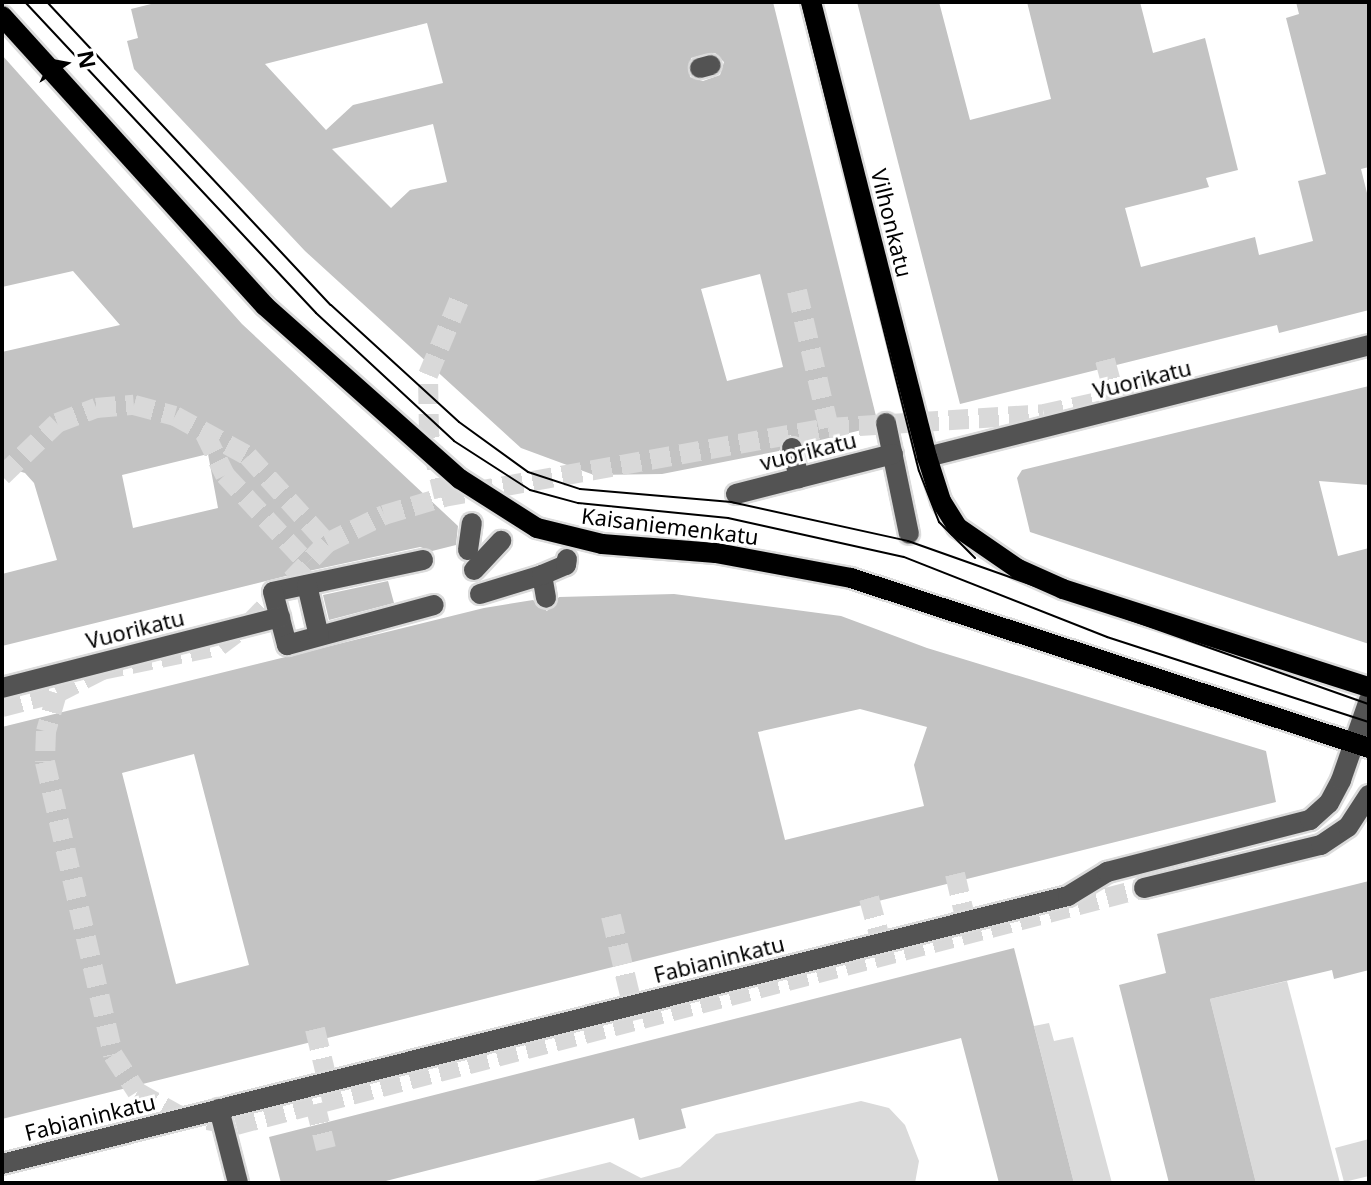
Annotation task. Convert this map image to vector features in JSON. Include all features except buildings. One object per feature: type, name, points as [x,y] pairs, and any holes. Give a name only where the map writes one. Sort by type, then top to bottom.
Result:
[{"type":"main road","name":"Vilhonkatu","points":[[811,2],[927,457]]},
{"type":"main road","name":"Kaisaniemenkatu","points":[[2,16],[265,306],[460,479],[537,528],[602,544],[716,553],[851,578],[1362,746]]},
{"type":"main road","points":[[927,457],[941,501],[957,527],[1018,569],[1063,589],[1369,687]]},
{"type":"street","name":"Vuorikatu","points":[[927,457],[1369,345]]},
{"type":"street","points":[[886,423],[910,507],[909,534]]},
{"type":"street","points":[[792,448],[799,478]]},
{"type":"street","name":"vuorikatu","points":[[736,494],[893,454]]},
{"type":"street","points":[[472,523],[471,560],[501,541]]},
{"type":"street","points":[[480,594],[516,593],[542,575],[566,565],[567,559]]},
{"type":"street","points":[[423,560],[273,592],[287,645],[434,605]]},
{"type":"street","points":[[542,575],[546,598]]},
{"type":"street","points":[[307,585],[319,636]]},
{"type":"street","name":"Vuorikatu","points":[[2,688],[280,617]]},
{"type":"street","name":"Fabianinkatu","points":[[2,1164],[1068,896],[1107,872],[1310,820],[1329,803],[1362,746],[1369,700]]},
{"type":"street","points":[[1144,888],[1321,845],[1348,827],[1369,795]]},
{"type":"street","points":[[219,1109],[238,1183]]},
{"type":"shaded area","points":[[1287,981],[1340,1183],[1256,1183],[1210,999]]},
{"type":"shaded area","points":[[1049,1023],[1054,1041],[1073,1037],[1112,1183],[1074,1183],[1034,1026]]},
{"type":"shaded area","points":[[861,1101],[889,1108],[905,1125],[919,1161],[915,1183],[526,1183],[610,1162],[641,1178],[680,1167],[716,1134]]},
{"type":"shaded area","points":[[1369,1139],[1369,1176],[1344,1182],[1335,1148]]},
{"type":"tunnel","points":[[797,291],[829,428]]},
{"type":"tunnel","points":[[444,497],[429,434],[428,375],[460,298]]},
{"type":"tunnel","points":[[1105,360],[1115,398]]},
{"type":"tunnel","points":[[2,707],[57,693],[102,670],[219,646],[250,623],[327,543],[384,515],[444,497],[829,428],[1044,414],[1170,386]]},
{"type":"tunnel","points":[[2,476],[57,423],[96,408],[134,405],[175,416],[248,456],[327,543]]},
{"type":"tunnel","points":[[205,434],[225,475],[307,563]]},
{"type":"tunnel","points":[[57,693],[46,731],[45,762],[113,1055],[137,1092],[178,1115],[236,1125],[1144,888]]},
{"type":"tunnel","points":[[955,874],[969,934]]},
{"type":"tunnel","points":[[869,898],[885,956]]},
{"type":"tunnel","points":[[611,916],[636,1020]]},
{"type":"tunnel","points":[[315,1029],[332,1100]]},
{"type":"tunnel","points":[[315,1104],[326,1149]]},
{"type":"tram line","points":[[25,2],[316,313],[454,441],[530,490],[578,503],[728,518],[904,557],[1107,637],[1369,722]]},
{"type":"tram line","points":[[47,2],[331,305],[459,422],[528,472],[580,489],[731,502],[908,541],[1369,704]]},
{"type":"tram line","points":[[802,2],[919,471],[939,522],[975,558]]}]
